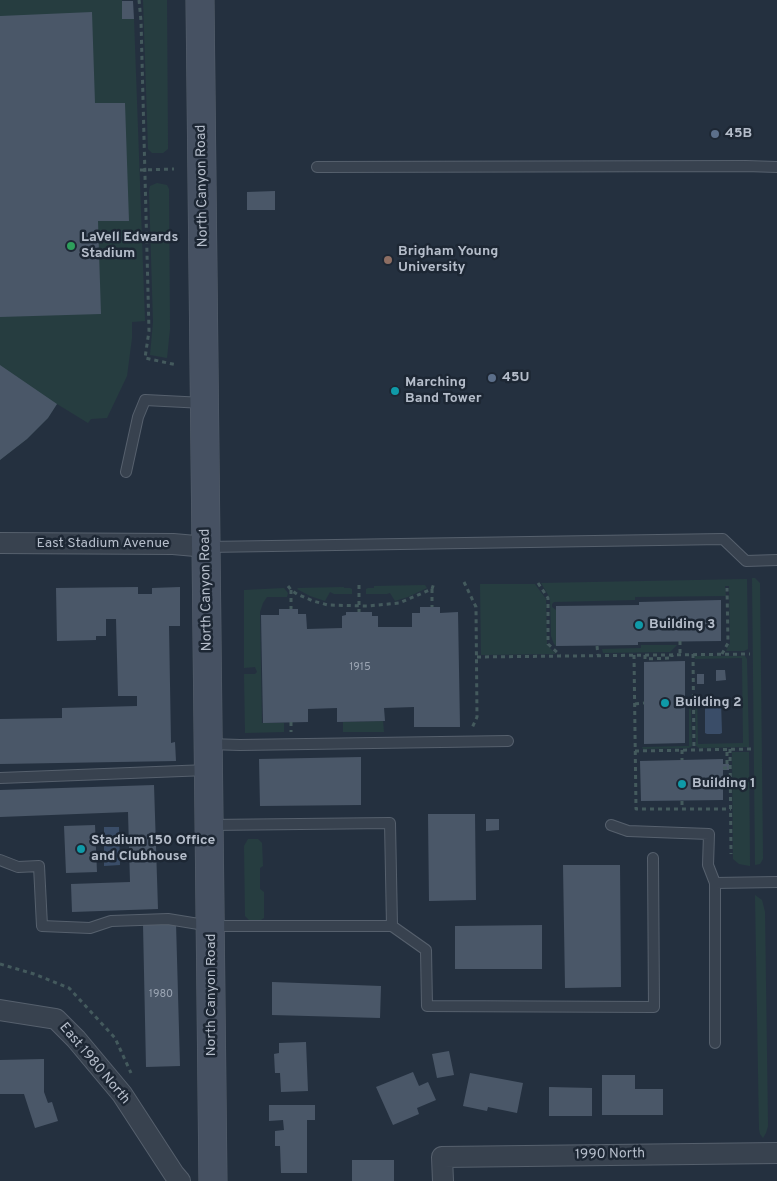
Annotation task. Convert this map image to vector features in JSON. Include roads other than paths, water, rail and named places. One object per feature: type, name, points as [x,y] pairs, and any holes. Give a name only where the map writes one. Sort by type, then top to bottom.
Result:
[{"type":"main road","name":"North Canyon Road","points":[[200,0],[214,1181]]},
{"type":"street","name":"East Stadium Avenue","points":[[0,543],[173,544],[207,547]]},
{"type":"street","name":"East 1980 North","points":[[0,1010],[56,1019],[76,1039],[122,1094],[180,1181]]},
{"type":"street","name":"1990 North","points":[[443,1181],[442,1157],[777,1153]]},
{"type":"lane","points":[[317,167],[777,167]]},
{"type":"lane","points":[[126,472],[138,417],[145,400],[205,403]]},
{"type":"lane","points":[[207,547],[722,539],[746,561],[777,560]]},
{"type":"lane","points":[[0,778],[209,757],[240,745],[508,741]]},
{"type":"lane","points":[[210,825],[390,823],[392,926]]},
{"type":"lane","points":[[611,825],[628,831],[708,834],[708,865],[714,883],[715,1043]]},
{"type":"lane","points":[[0,860],[18,867],[39,866],[42,926],[90,928],[111,921],[168,919],[211,926],[392,926],[426,950],[427,1006],[654,1007],[653,858]]},
{"type":"lane","points":[[714,883],[777,882]]},
{"type":"water","points":[[720,699],[722,733],[707,734],[705,733],[705,701]]},
{"type":"water","points":[[104,827],[119,827],[120,865],[104,866]]},
{"type":"place","name":"45B","points":[[715,134]]},
{"type":"place","name":"LaVell Edwards Stadium","points":[[71,246]]},
{"type":"place","name":"Brigham Young University","points":[[388,260]]},
{"type":"place","name":"45U","points":[[492,378]]},
{"type":"place","name":"Marching Band Tower","points":[[395,391]]},
{"type":"place","name":"Building 3","points":[[639,625]]},
{"type":"place","name":"Building 2","points":[[665,703]]},
{"type":"place","name":"Building 1","points":[[682,784]]},
{"type":"place","name":"Stadium 150 Office and Clubhouse","points":[[81,849]]}]
